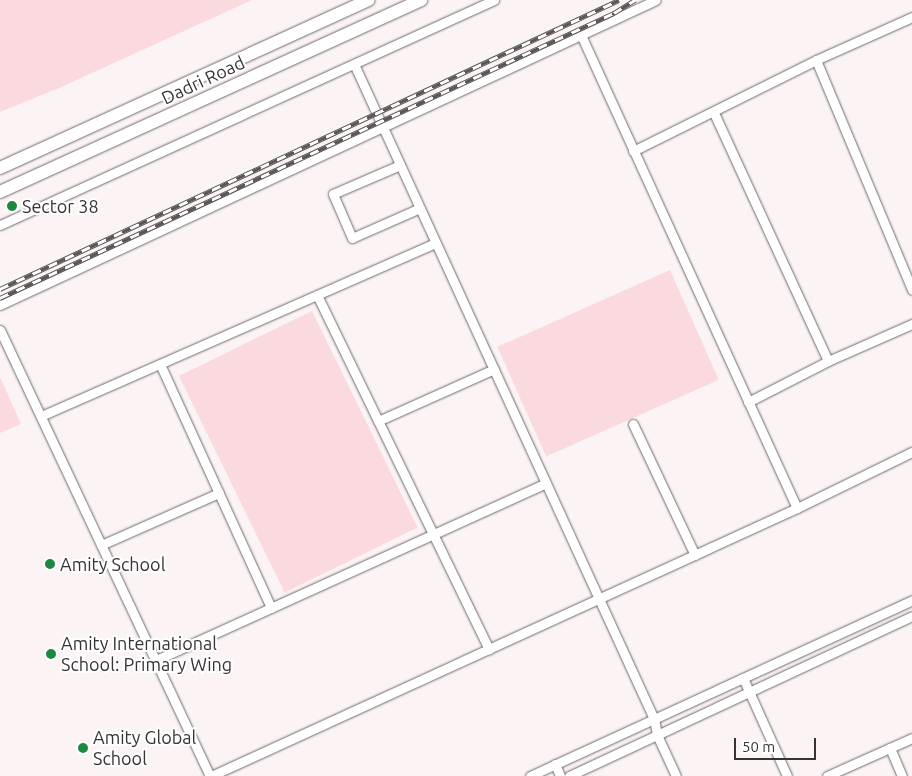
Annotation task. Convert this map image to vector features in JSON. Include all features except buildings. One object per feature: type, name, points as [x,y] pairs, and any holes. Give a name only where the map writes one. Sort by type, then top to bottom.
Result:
[{"type":"main road","name":"Dadri Road","points":[[0,168],[368,0]]},
{"type":"main road","name":"Dadri Road","points":[[0,192],[421,0]]},
{"type":"street","points":[[0,225],[494,0]]},
{"type":"street","points":[[0,305],[656,0]]},
{"type":"street","points":[[633,151],[816,60],[912,17]]},
{"type":"street","points":[[581,35],[797,508]]},
{"type":"street","points":[[816,60],[912,290]]},
{"type":"street","points":[[354,64],[654,719],[657,735],[676,776]]},
{"type":"street","points":[[714,112],[828,361]]},
{"type":"street","points":[[400,165],[333,194],[352,238],[420,208]]},
{"type":"street","points":[[41,416],[436,243]]},
{"type":"street","points":[[318,295],[489,649]]},
{"type":"street","points":[[748,402],[828,361],[912,324]]},
{"type":"street","points":[[0,330],[211,776],[797,508],[912,452]]},
{"type":"street","points":[[160,364],[271,608]]},
{"type":"street","points":[[378,421],[494,369]]},
{"type":"street","points":[[633,424],[694,555]]},
{"type":"street","points":[[156,660],[546,483]]},
{"type":"street","points":[[101,545],[219,492]]},
{"type":"street","points":[[530,776],[912,600]]},
{"type":"street","points":[[570,776],[912,616]]},
{"type":"street","points":[[743,678],[787,776]]},
{"type":"street","points":[[827,776],[912,738]]},
{"type":"street","points":[[890,748],[902,776]]},
{"type":"street","points":[[555,764],[560,776]]},
{"type":"shaded area","points":[[0,0],[252,0],[59,88],[0,112]]},
{"type":"shaded area","points":[[670,270],[719,380],[546,456],[497,347]]},
{"type":"shaded area","points":[[312,311],[418,528],[285,592],[179,376]]},
{"type":"shaded area","points":[[0,377],[21,424],[0,433]]},
{"type":"railway","points":[[0,289],[619,0]]},
{"type":"railway","points":[[0,298],[614,13],[635,0]]},
{"type":"place","name":"Sector 38","points":[[12,206]]},
{"type":"place","name":"Amity School","points":[[50,564]]},
{"type":"place","name":"Amity International School: Primary Wing","points":[[51,654]]},
{"type":"place","name":"Amity Global School","points":[[83,748]]}]
